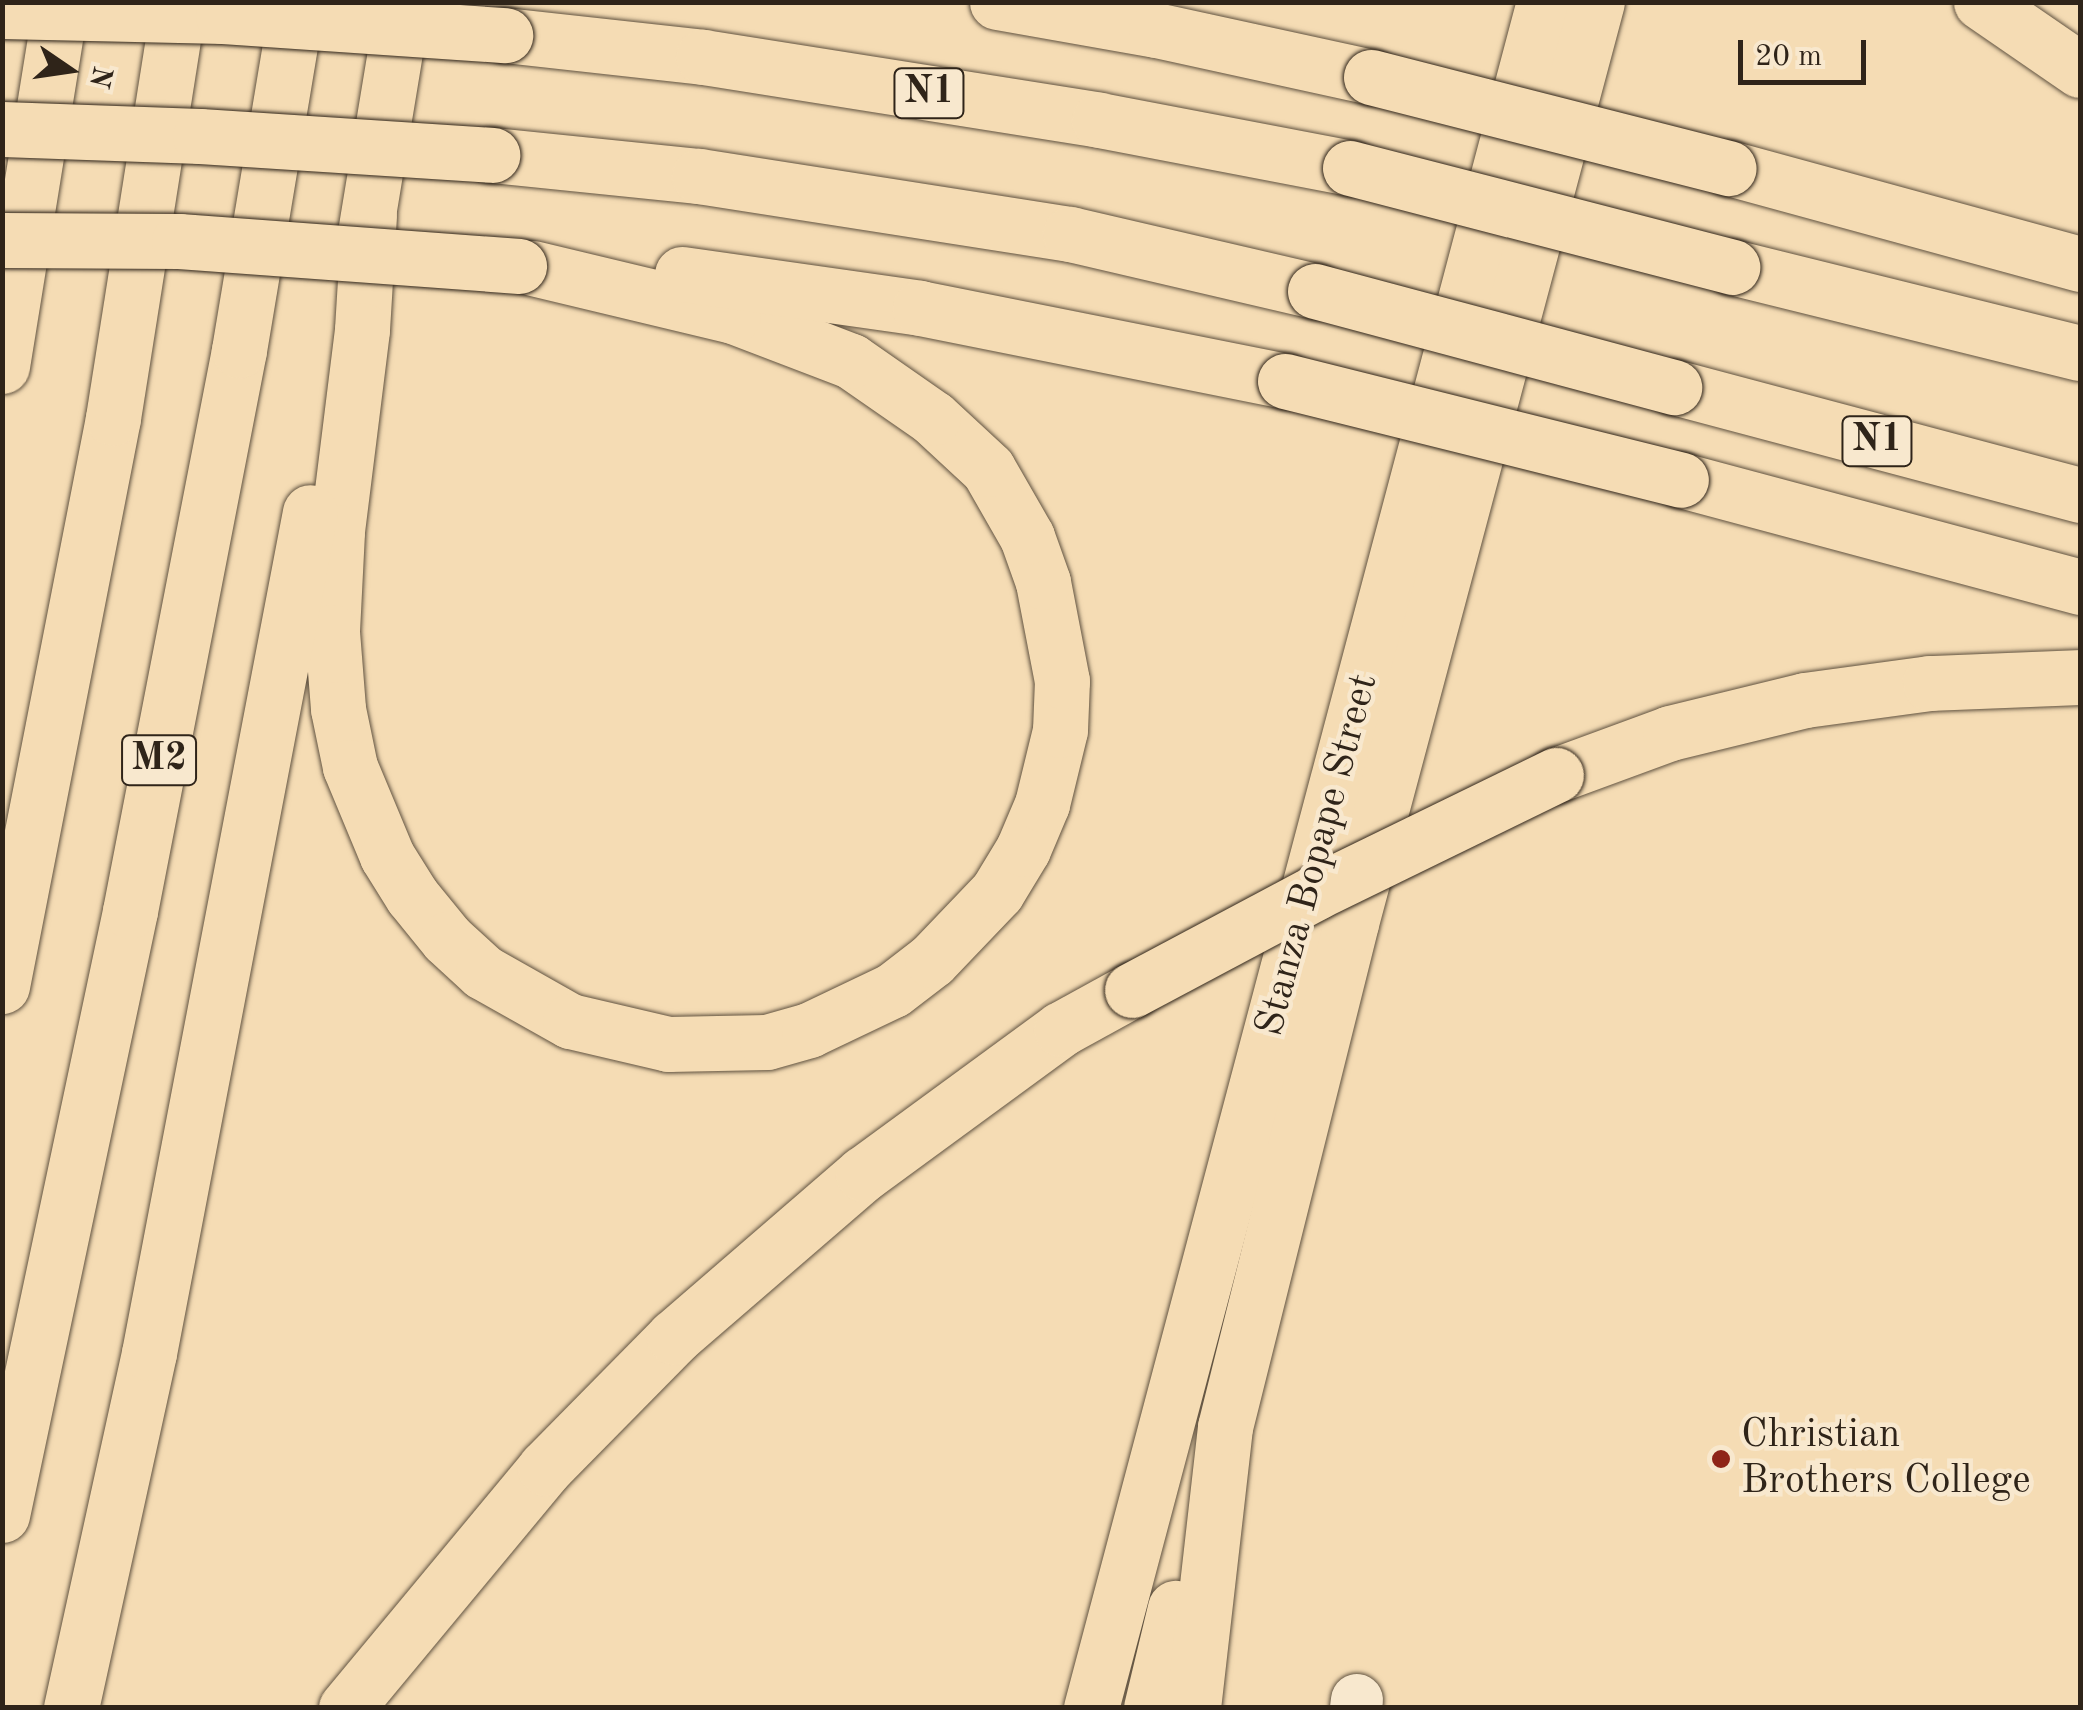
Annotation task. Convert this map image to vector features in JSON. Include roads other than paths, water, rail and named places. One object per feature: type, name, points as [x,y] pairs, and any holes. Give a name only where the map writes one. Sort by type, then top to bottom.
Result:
[{"type":"main road","points":[[2,322],[13,235],[60,2]]},
{"type":"main road","points":[[2,986],[113,418],[178,2]]},
{"type":"main road","name":"M2","points":[[2,1515],[130,911],[224,427],[296,2]]},
{"type":"main road","points":[[71,1708],[149,1352],[369,215],[403,2]]},
{"type":"main road","points":[[997,2],[1156,30],[1371,77],[1729,168],[2080,264]]},
{"type":"main road","name":"Stanza Bopape Street","points":[[1091,1708],[1544,2]]},
{"type":"main road","name":"Stanza Bopape Street","points":[[1193,1708],[1225,1427],[1351,923],[1597,2]]},
{"type":"main road","points":[[1981,2],[2080,70]]},
{"type":"main road","name":"N1","points":[[2,11],[224,16],[505,35],[703,56],[1100,120],[1350,168],[2080,353]]},
{"type":"main road","name":"N1","points":[[2,129],[200,136],[492,155],[699,176],[1070,234],[1314,291],[2080,495]]},
{"type":"main road","points":[[369,215],[362,330],[336,532],[332,632],[338,709],[350,767],[387,856],[412,896],[459,950],[525,999],[570,1021],[668,1044],[749,1044],[809,1030],[893,990],[932,960],[973,921],[1023,849],[1042,804],[1060,730],[1062,680],[1044,582],[1027,537],[988,470],[933,418],[864,370],[797,338],[733,316],[526,267]]},
{"type":"main road","points":[[13,235],[179,242],[753,282],[1051,331],[1284,381],[1681,480],[2080,587]]},
{"type":"main road","points":[[2,366],[13,235]]},
{"type":"main road","points":[[346,1708],[545,1468],[689,1324],[863,1174],[1061,1029],[1316,892],[1556,775],[1670,733],[1806,700],[1930,682],[2080,677]]},
{"type":"main road","points":[[1151,1708],[1225,1427]]},
{"type":"place","name":"Christian Brothers College","points":[[1721,1459]]}]
